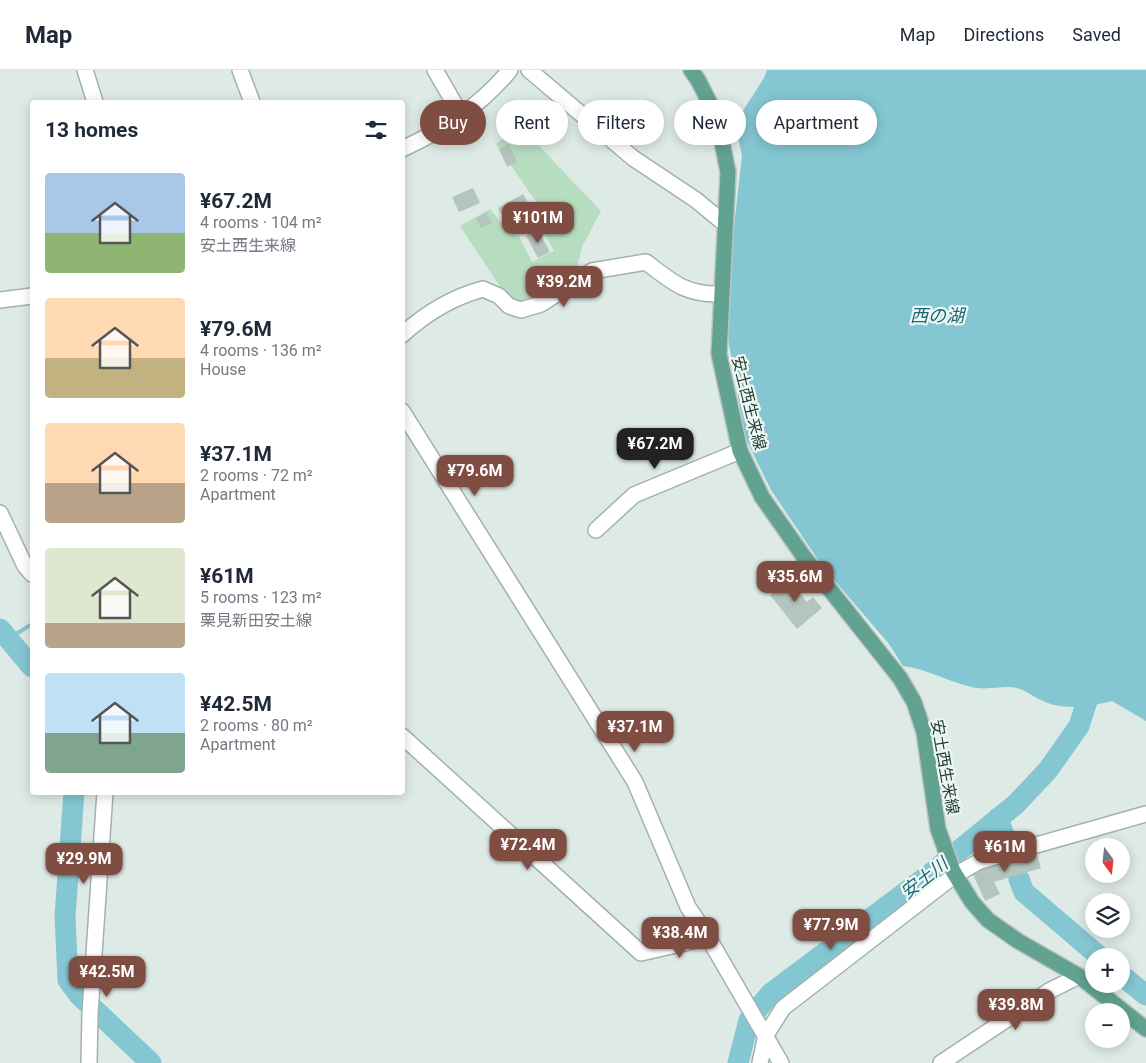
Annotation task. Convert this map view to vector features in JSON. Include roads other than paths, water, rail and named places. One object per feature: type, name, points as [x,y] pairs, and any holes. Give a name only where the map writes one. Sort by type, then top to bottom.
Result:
[{"type":"main road","name":"安土西生来線","points":[[691,70],[717,117],[728,172],[720,294],[719,354],[740,452],[762,497],[804,557],[900,678],[914,702],[924,732],[938,829],[954,873],[972,902],[988,920],[1018,941],[1079,976],[1146,1029]]},
{"type":"street","points":[[85,70],[94,100]]},
{"type":"street","points":[[240,70],[251,100]]},
{"type":"street","points":[[435,70],[452,100]]},
{"type":"street","points":[[479,100],[496,86],[510,70]]},
{"type":"street","points":[[529,70],[633,158],[696,200],[725,224]]},
{"type":"street","points":[[405,148],[420,141]]},
{"type":"street","points":[[405,333],[431,312],[466,293],[483,289],[499,296],[509,306],[521,310],[541,304],[592,271],[646,262],[680,288],[702,295],[720,294]]},
{"type":"street","points":[[0,300],[30,296]]},
{"type":"street","points":[[405,416],[635,782],[688,907],[705,932],[782,1063]]},
{"type":"street","points":[[596,530],[634,495],[740,452]]},
{"type":"street","points":[[0,513],[25,566],[30,572]]},
{"type":"street","points":[[405,739],[641,953],[693,941],[705,932]]},
{"type":"street","points":[[88,1063],[106,795]]},
{"type":"street","points":[[760,1063],[763,1029],[783,1008],[954,873],[980,861],[1146,814]]},
{"type":"street","points":[[940,1063],[1049,991],[1079,976]]},
{"type":"water","name":"西の湖","points":[[767,70],[1146,70],[1146,721],[1112,701],[1076,707],[1058,706],[1017,688],[977,688],[903,666],[889,644],[823,567],[771,490],[745,437],[728,338],[730,262],[742,156],[740,145],[746,145],[746,106]]},
{"type":"waterway","points":[[8,639],[30,625]]},
{"type":"waterway","name":"安土川","points":[[0,629],[30,665]]},
{"type":"waterway","name":"安土川","points":[[738,1063],[749,1020],[770,994],[934,871],[1016,804],[1048,770],[1079,726],[1094,679]]},
{"type":"waterway","name":"安土川","points":[[74,795],[65,917],[68,980],[79,995],[151,1063]]},
{"type":"waterway","points":[[998,818],[1007,844]]},
{"type":"waterway","points":[[1019,879],[1024,892],[1090,948]]},
{"type":"waterway","points":[[1130,982],[1146,995]]}]
